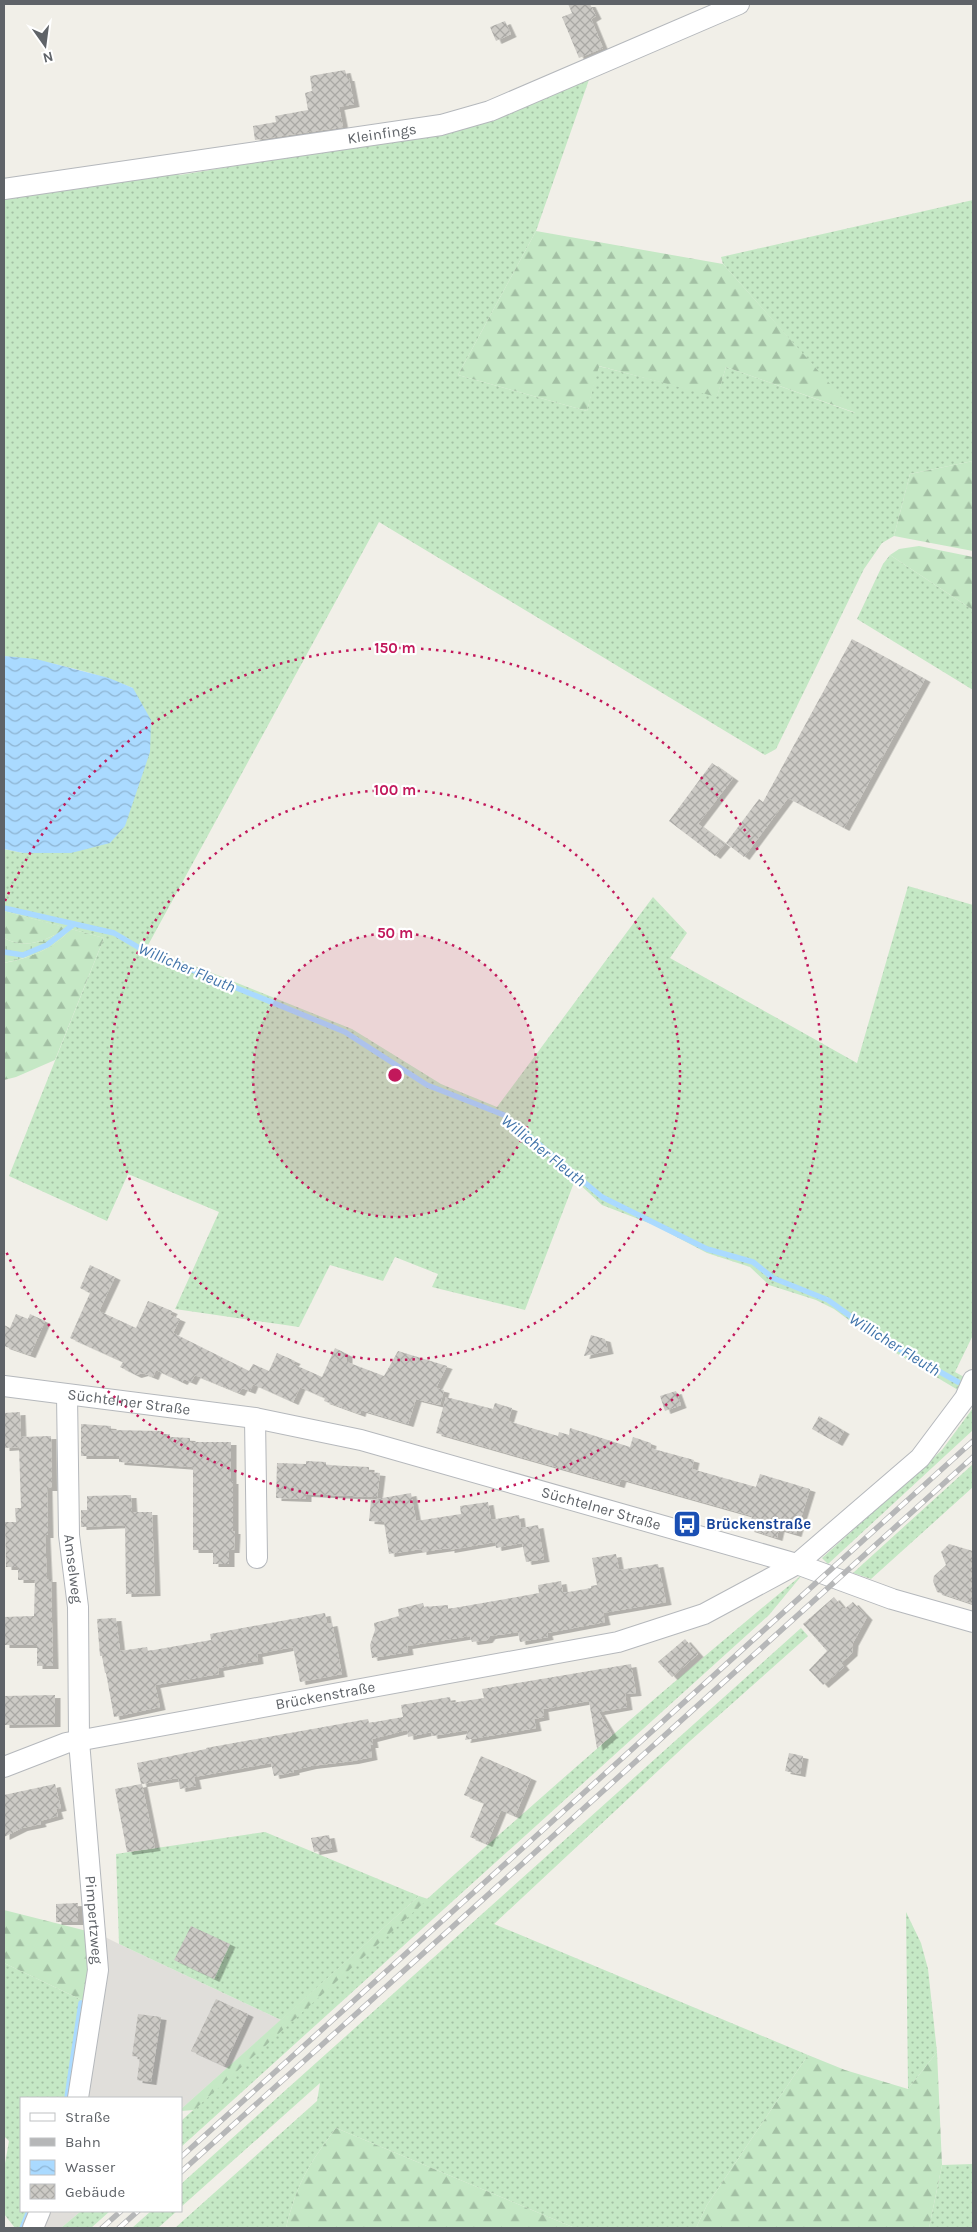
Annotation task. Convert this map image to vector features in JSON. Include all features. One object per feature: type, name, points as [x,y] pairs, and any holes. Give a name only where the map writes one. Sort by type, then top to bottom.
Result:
[{"type":"street","name":"Kleinfings","points":[[4,189],[441,125],[490,111],[739,4]]},
{"type":"street","name":"Brückenstraße","points":[[4,1767],[66,1743],[618,1642],[704,1614],[797,1564],[920,1458],[964,1398],[973,1380]]},
{"type":"street","name":"Süchtelner Straße","points":[[4,1386],[255,1418],[361,1440],[797,1564],[892,1599],[973,1622]]},
{"type":"street","name":"Amselweg","points":[[67,1395],[69,1536],[78,1607],[79,1741]]},
{"type":"street","points":[[255,1418],[258,1558]]},
{"type":"street","name":"Pimpertzweg","points":[[78,2097],[98,1970],[79,1741]]},
{"type":"street","points":[[33,2228],[40,2212]]},
{"type":"shaded area","points":[[101,1935],[281,2020],[182,2108],[182,2097],[85,2097]]},
{"type":"shaded area","points":[[48,2212],[80,2212],[61,2228],[41,2228]]},
{"type":"green space","points":[[591,74],[536,231],[458,375],[587,411],[598,366],[717,396],[726,367],[855,413],[723,264],[721,257],[973,200],[973,461],[910,474],[894,536],[882,543],[864,569],[776,749],[765,755],[379,522],[147,947],[352,1029],[441,1084],[497,1107],[653,897],[687,933],[670,958],[857,1063],[908,886],[973,905],[973,1335],[955,1372],[964,1377],[958,1390],[881,1344],[834,1309],[816,1300],[769,1285],[750,1267],[707,1253],[654,1225],[602,1205],[575,1180],[525,1310],[432,1287],[438,1274],[395,1257],[383,1281],[330,1265],[299,1327],[175,1309],[219,1212],[128,1174],[107,1221],[9,1176],[104,938],[4,911],[4,849],[23,853],[133,688],[70,668],[4,656],[4,197],[176,173],[180,175],[446,131]]},
{"type":"green space","points":[[536,231],[723,264],[856,413],[726,367],[717,397],[599,366],[587,411],[458,375]]},
{"type":"green space","points":[[973,461],[973,551],[894,536],[910,474]]},
{"type":"green space","points":[[919,546],[973,557],[973,610],[890,555],[899,549]]},
{"type":"green space","points":[[890,555],[973,610],[973,690],[857,619],[883,564]]},
{"type":"green space","points":[[4,911],[68,928],[37,942],[12,942],[4,938]]},
{"type":"green space","points":[[68,928],[71,929],[64,936],[40,952],[4,963],[4,938],[12,942],[37,942]]},
{"type":"green space","points":[[71,929],[104,938],[55,1060],[16,1077],[4,1080],[4,963],[40,952],[57,942]]},
{"type":"green space","points":[[973,1408],[973,1430],[828,1564],[822,1558],[942,1450]]},
{"type":"green space","points":[[973,1464],[973,1487],[871,1579],[853,1573]]},
{"type":"green space","points":[[803,1574],[769,1615],[182,2146],[182,2120],[567,1775]]},
{"type":"green space","points":[[801,1628],[808,1636],[690,1741],[494,1924],[808,2055],[707,2205],[696,2228],[575,2228],[336,2128],[318,2152],[305,2175],[295,2198],[286,2228],[175,2228],[317,2101],[320,2083],[182,2206],[182,2183]]},
{"type":"green space","points":[[265,1832],[419,1896],[281,2020],[119,1944],[116,1854]]},
{"type":"green space","points":[[419,1896],[428,1899],[194,2110],[182,2111],[182,2108]]},
{"type":"green space","points":[[4,1910],[87,1931],[91,1972],[86,2002],[4,1963]]},
{"type":"green space","points":[[906,1912],[921,1943],[928,1969],[937,2052],[908,2089]]},
{"type":"green space","points":[[4,1963],[86,2002],[71,2097],[20,2097],[20,2212],[34,2212],[27,2228],[15,2228],[4,2214],[4,2169],[9,2141],[4,2136]]},
{"type":"green space","points":[[937,2052],[942,2165],[929,2228],[696,2228],[707,2205],[808,2055],[845,2070],[908,2089]]},
{"type":"green space","points":[[336,2128],[575,2228],[286,2228],[295,2198],[305,2175],[318,2152]]},
{"type":"green space","points":[[973,2164],[973,2228],[929,2228],[942,2165]]},
{"type":"green space","points":[[80,2212],[109,2212],[91,2228],[61,2228]]},
{"type":"green space","points":[[150,2212],[176,2212],[158,2228],[132,2228]]},
{"type":"water","points":[[4,656],[36,659],[109,678],[133,688],[151,720],[150,752],[125,826],[110,843],[71,853],[23,853],[4,849]]},
{"type":"building","points":[[568,4],[590,4],[596,16],[591,19],[603,48],[579,58],[562,17],[572,13]]},
{"type":"building","points":[[505,21],[511,34],[496,41],[490,27]]},
{"type":"building","points":[[345,70],[347,78],[349,78],[354,104],[339,107],[343,127],[255,140],[253,126],[276,122],[275,116],[308,110],[305,93],[312,91],[310,76]]},
{"type":"building","points":[[852,639],[925,679],[844,828],[788,798],[744,857],[726,843],[759,799],[763,802]]},
{"type":"building","points":[[712,763],[733,778],[698,824],[725,844],[715,856],[669,821]]},
{"type":"building","points":[[90,1265],[115,1277],[99,1311],[136,1328],[148,1301],[172,1311],[170,1315],[180,1319],[173,1333],[249,1371],[253,1364],[269,1371],[277,1353],[295,1361],[293,1364],[322,1377],[335,1348],[347,1354],[347,1362],[384,1376],[398,1351],[447,1366],[436,1388],[444,1390],[440,1405],[416,1399],[408,1424],[361,1410],[360,1414],[324,1401],[325,1398],[300,1387],[293,1402],[253,1384],[250,1391],[242,1388],[239,1393],[195,1375],[191,1382],[184,1379],[182,1382],[156,1370],[153,1377],[143,1373],[136,1375],[120,1367],[123,1362],[70,1338],[90,1293],[80,1288]]},
{"type":"building","points":[[16,1314],[28,1319],[30,1314],[45,1321],[30,1355],[4,1346],[4,1325],[10,1328]]},
{"type":"building","points":[[591,1335],[605,1339],[608,1351],[584,1356]]},
{"type":"building","points":[[676,1391],[681,1405],[665,1411],[660,1396]]},
{"type":"building","points":[[446,1397],[493,1409],[495,1403],[512,1408],[508,1421],[558,1436],[559,1432],[569,1435],[570,1428],[630,1447],[633,1437],[651,1443],[650,1448],[694,1460],[692,1469],[756,1487],[760,1474],[810,1489],[796,1534],[779,1529],[777,1538],[749,1529],[752,1516],[621,1479],[619,1485],[436,1433]]},
{"type":"building","points":[[20,1412],[21,1437],[51,1436],[52,1488],[47,1488],[48,1535],[45,1535],[47,1579],[51,1579],[53,1666],[37,1666],[37,1645],[4,1645],[4,1617],[34,1616],[35,1580],[18,1580],[18,1567],[6,1567],[5,1522],[16,1522],[15,1508],[21,1508],[19,1447],[4,1448],[4,1413]]},
{"type":"building","points":[[819,1416],[844,1431],[837,1443],[812,1429]]},
{"type":"building","points":[[81,1424],[111,1426],[111,1430],[162,1431],[162,1434],[170,1434],[170,1437],[190,1438],[190,1442],[231,1442],[233,1531],[235,1531],[234,1550],[229,1550],[229,1564],[213,1564],[213,1550],[193,1550],[193,1467],[119,1462],[119,1456],[81,1456]]},
{"type":"building","points":[[306,1461],[326,1462],[326,1465],[369,1467],[369,1472],[380,1473],[377,1497],[306,1494],[306,1499],[276,1498],[277,1463],[306,1464]]},
{"type":"building","points":[[411,1493],[416,1521],[461,1514],[460,1506],[488,1502],[491,1520],[519,1515],[521,1528],[538,1525],[544,1559],[526,1562],[522,1543],[496,1548],[495,1542],[449,1550],[449,1548],[421,1552],[421,1549],[389,1554],[384,1522],[369,1521],[371,1500]]},
{"type":"building","points":[[131,1495],[132,1512],[152,1512],[155,1593],[126,1594],[125,1525],[81,1527],[81,1510],[87,1510],[87,1496]]},
{"type":"building","points":[[949,1544],[973,1551],[973,1604],[937,1592],[933,1581],[934,1576],[946,1565],[941,1552]]},
{"type":"building","points":[[616,1554],[619,1570],[658,1564],[666,1602],[603,1613],[605,1622],[547,1633],[548,1637],[520,1642],[518,1632],[490,1636],[487,1640],[472,1642],[470,1636],[407,1646],[408,1652],[372,1658],[370,1645],[375,1630],[374,1623],[399,1616],[398,1609],[423,1603],[424,1607],[448,1605],[448,1609],[539,1593],[538,1585],[561,1581],[563,1593],[591,1588],[591,1586],[597,1585],[592,1558]]},
{"type":"building","points":[[834,1597],[844,1609],[853,1602],[867,1617],[853,1643],[852,1653],[841,1663],[844,1667],[823,1685],[809,1670],[827,1651],[803,1624]]},
{"type":"building","points":[[325,1613],[327,1624],[332,1623],[342,1674],[300,1682],[293,1647],[257,1654],[258,1661],[218,1668],[219,1674],[155,1685],[160,1707],[114,1717],[106,1673],[102,1656],[100,1656],[97,1619],[116,1618],[120,1651],[147,1647],[148,1651],[211,1640],[210,1634]]},
{"type":"building","points":[[685,1639],[698,1654],[672,1677],[658,1662]]},
{"type":"building","points":[[631,1664],[636,1693],[625,1694],[627,1707],[599,1712],[612,1735],[597,1748],[589,1701],[543,1709],[544,1717],[534,1719],[536,1728],[465,1740],[468,1730],[432,1736],[431,1732],[408,1737],[407,1730],[372,1739],[373,1745],[370,1745],[372,1757],[353,1761],[311,1766],[274,1776],[271,1763],[194,1777],[196,1786],[180,1789],[178,1778],[142,1784],[155,1848],[127,1852],[115,1789],[141,1784],[137,1763],[206,1748],[368,1719],[369,1723],[403,1717],[401,1705],[450,1697],[451,1703],[484,1698],[482,1689]]},
{"type":"building","points":[[55,1695],[55,1724],[4,1725],[4,1696]]},
{"type":"building","points":[[789,1753],[803,1756],[800,1774],[785,1771]]},
{"type":"building","points":[[481,1756],[531,1778],[515,1816],[501,1810],[487,1844],[470,1837],[484,1803],[464,1795]]},
{"type":"building","points":[[55,1784],[61,1808],[56,1809],[58,1816],[40,1821],[41,1824],[22,1828],[4,1837],[4,1795]]},
{"type":"building","points":[[329,1835],[332,1849],[314,1852],[311,1838]]},
{"type":"building","points":[[78,1903],[78,1922],[56,1922],[56,1904]]},
{"type":"building","points":[[191,1926],[230,1944],[214,1979],[174,1960]]},
{"type":"building","points":[[216,1999],[248,2014],[224,2066],[191,2051]]},
{"type":"building","points":[[138,2014],[161,2017],[151,2082],[137,2080],[140,2057],[132,2056]]},
{"type":"waterway","name":"Willicher Fleuth","points":[[4,908],[114,933],[143,950],[345,1032],[427,1085],[504,1115],[602,1197],[707,1249],[753,1262],[773,1278],[828,1300],[885,1341],[958,1382]]},
{"type":"waterway","points":[[4,952],[23,955],[47,945],[74,924]]},
{"type":"waterway","points":[[67,2097],[81,2003]]},
{"type":"waterway","points":[[22,2228],[29,2212]]},
{"type":"railway","points":[[182,2156],[973,1441]]},
{"type":"railway","points":[[182,2171],[973,1457]]},
{"type":"railway","points":[[102,2228],[120,2212]]},
{"type":"railway","points":[[119,2228],[137,2212]]},
{"type":"place","name":"Brückenstraße","points":[[687,1524]]}]
